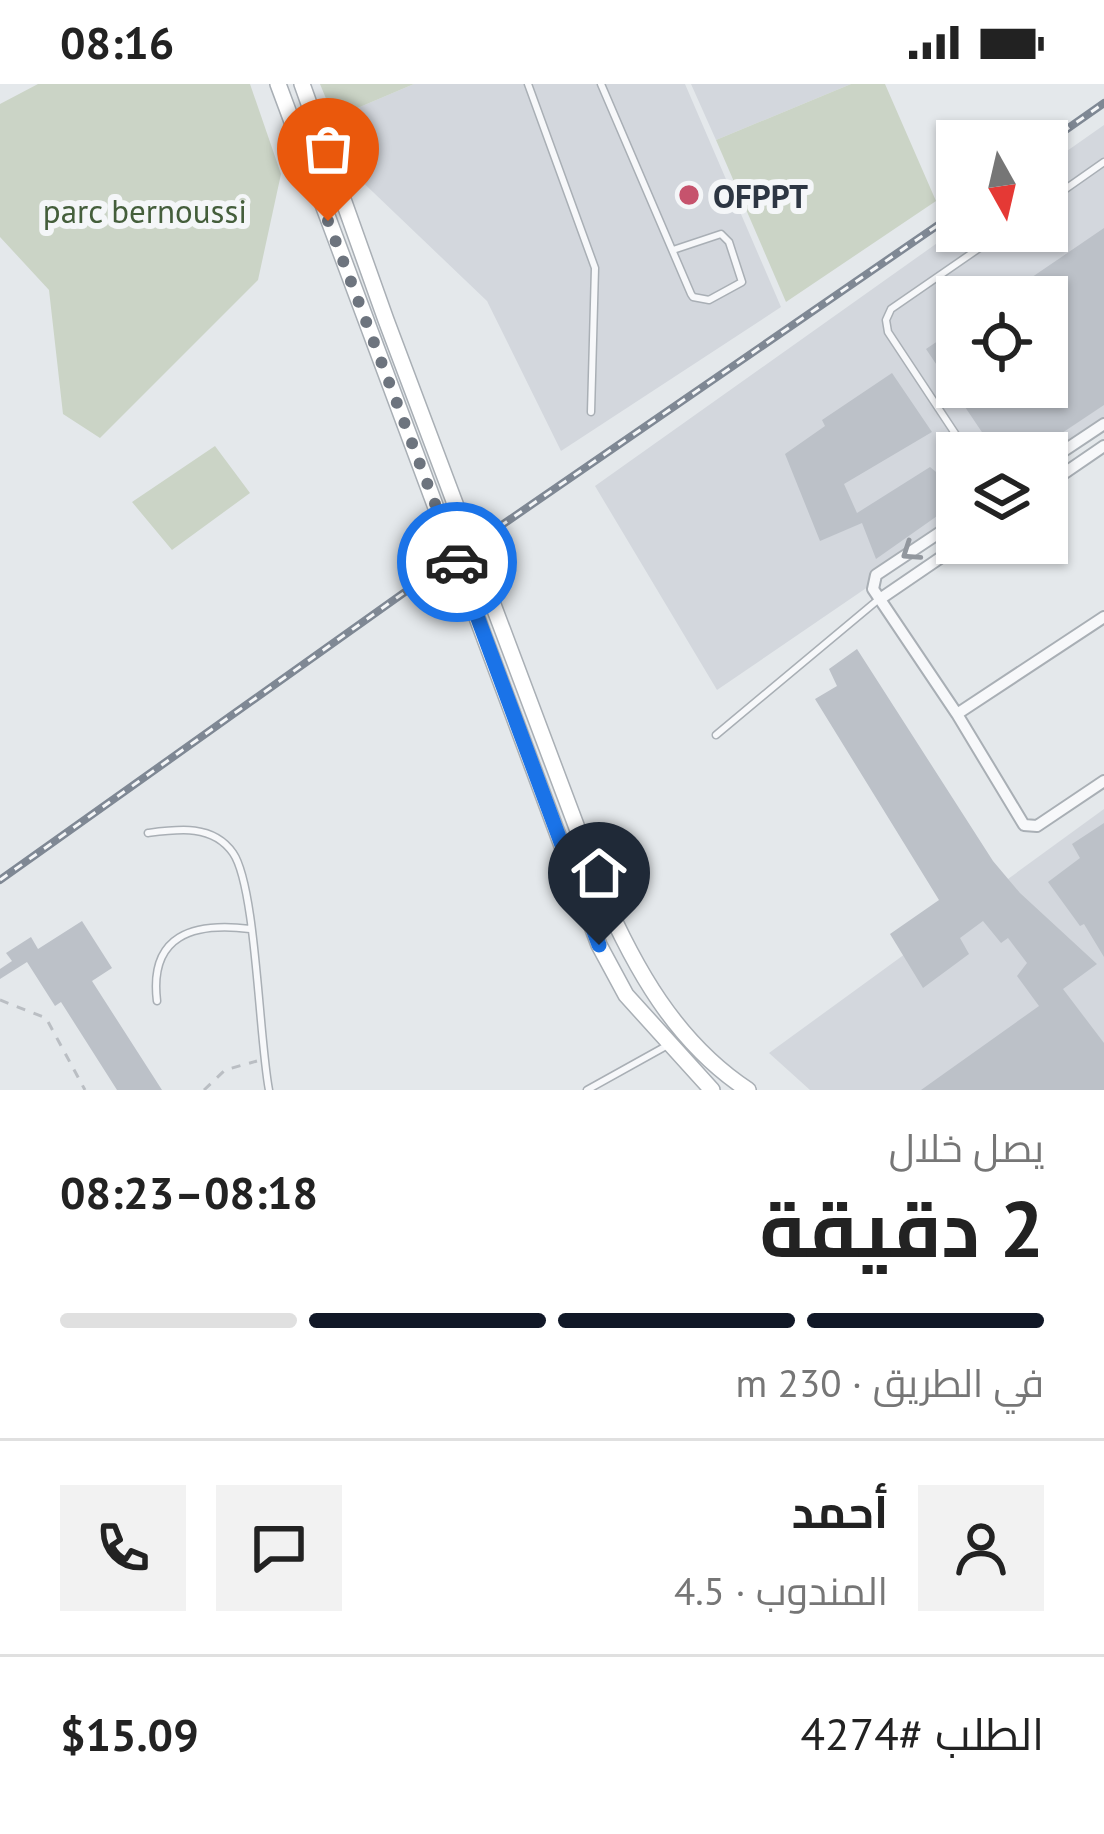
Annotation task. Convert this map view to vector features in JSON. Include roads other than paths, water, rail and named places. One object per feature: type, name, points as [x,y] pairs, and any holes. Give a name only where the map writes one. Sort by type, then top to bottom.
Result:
[{"type":"main road","points":[[278,84],[599,945],[626,995],[712,1090]]},
{"type":"main road","points":[[302,84],[402,364],[617,928],[645,982],[677,1025],[721,1072],[748,1090]]},
{"type":"street","points":[[1068,448],[1104,424]]},
{"type":"street","points":[[1068,471],[1104,446]]},
{"type":"street","points":[[936,535],[876,575],[877,594],[1024,825],[1037,826],[1104,781]]},
{"type":"street","points":[[877,594],[936,559]]},
{"type":"street","points":[[957,714],[1104,617]]},
{"type":"lane","points":[[528,84],[595,268],[591,412]]},
{"type":"lane","points":[[601,84],[673,250],[696,299],[709,300],[742,282],[722,234],[673,250]]},
{"type":"lane","points":[[1068,187],[1104,162]]},
{"type":"lane","points":[[954,432],[888,332],[886,320],[891,308],[973,252]]},
{"type":"lane","points":[[716,735],[877,594]]},
{"type":"lane","points":[[148,833],[185,827],[207,833],[233,852],[250,929],[269,1090]]},
{"type":"lane","points":[[157,1001],[154,978],[160,956],[177,937],[222,925],[250,929]]},
{"type":"lane","points":[[587,1090],[668,1045]]},
{"type":"railway","points":[[1068,128],[1104,103]]},
{"type":"railway","points":[[0,880],[419,582],[936,226]]},
{"type":"place","name":"OFPPT","points":[[689,195]]},
{"type":"park label","name":"parc bernoussi","points":[[145,210]]}]
